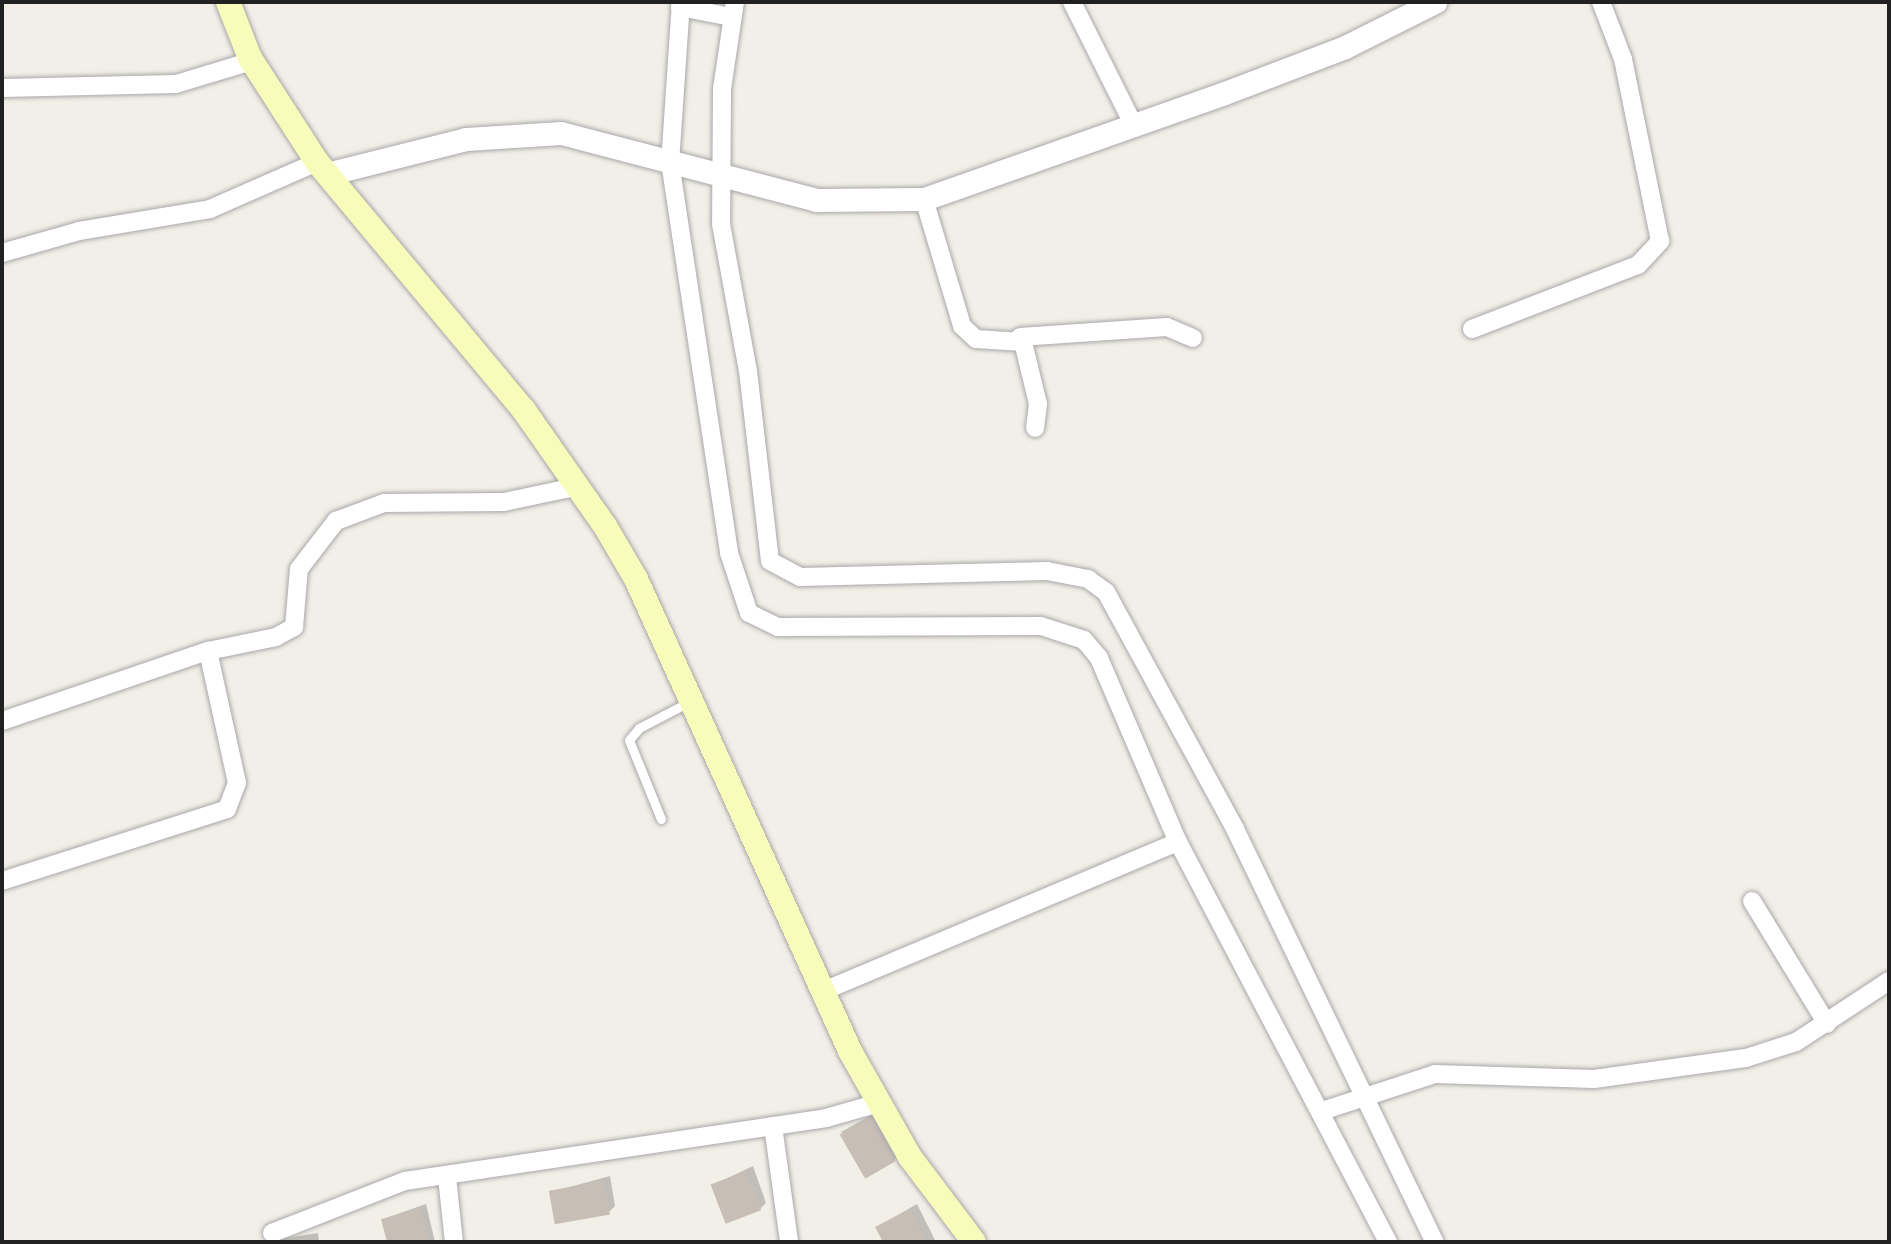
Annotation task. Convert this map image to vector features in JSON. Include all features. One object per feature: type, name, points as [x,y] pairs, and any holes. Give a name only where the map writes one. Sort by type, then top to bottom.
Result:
[{"type":"main road","points":[[228,2],[252,61],[322,168],[579,486],[636,579],[821,992],[910,1157],[974,1242]]},
{"type":"street","points":[[1072,2],[1134,125]]},
{"type":"street","points":[[2,253],[79,231],[210,209],[322,168],[406,150],[513,132],[593,138],[673,163],[816,200],[924,199],[1345,47],[1435,2]]},
{"type":"street","points":[[1472,328],[1638,265],[1660,241],[1623,59],[1601,2]]},
{"type":"street","points":[[1388,1242],[1326,1110],[1178,842],[1099,658],[1084,640],[1041,626],[778,627],[749,613],[729,553],[673,163],[684,6],[730,11],[722,89],[720,224],[748,371],[770,561],[800,577],[1048,571],[1088,579],[1106,593],[1234,830],[1358,1099],[1435,1242]]},
{"type":"street","points":[[2,88],[176,84],[252,61]]},
{"type":"street","points":[[924,199],[962,326],[976,339],[1167,327],[1193,338]]},
{"type":"street","points":[[1020,337],[1038,404],[1035,428]]},
{"type":"street","points":[[2,721],[208,651],[276,637],[294,627],[299,569],[308,552],[353,512],[384,503],[504,502],[579,486]]},
{"type":"street","points":[[2,881],[227,809],[237,783],[208,651]]},
{"type":"street","points":[[821,992],[1178,842]]},
{"type":"street","points":[[1752,901],[1827,1024]]},
{"type":"street","points":[[1326,1110],[1448,1072],[1594,1079],[1694,1069],[1777,1050],[1827,1024],[1889,981]]},
{"type":"street","points":[[272,1233],[385,1186],[773,1126],[879,1103]]},
{"type":"street","points":[[773,1126],[789,1242]]},
{"type":"street","points":[[447,1177],[454,1242]]},
{"type":"lane","points":[[661,819],[629,740],[639,728],[692,700]]},
{"type":"building","points":[[870,1117],[896,1161],[865,1179],[840,1134]]},
{"type":"building","points":[[746,1171],[761,1210],[726,1224],[711,1185]]},
{"type":"building","points":[[604,1181],[610,1214],[555,1224],[549,1191]]},
{"type":"building","points":[[420,1209],[428,1242],[387,1242],[381,1219]]},
{"type":"building","points":[[910,1209],[927,1242],[883,1242],[875,1227]]}]
